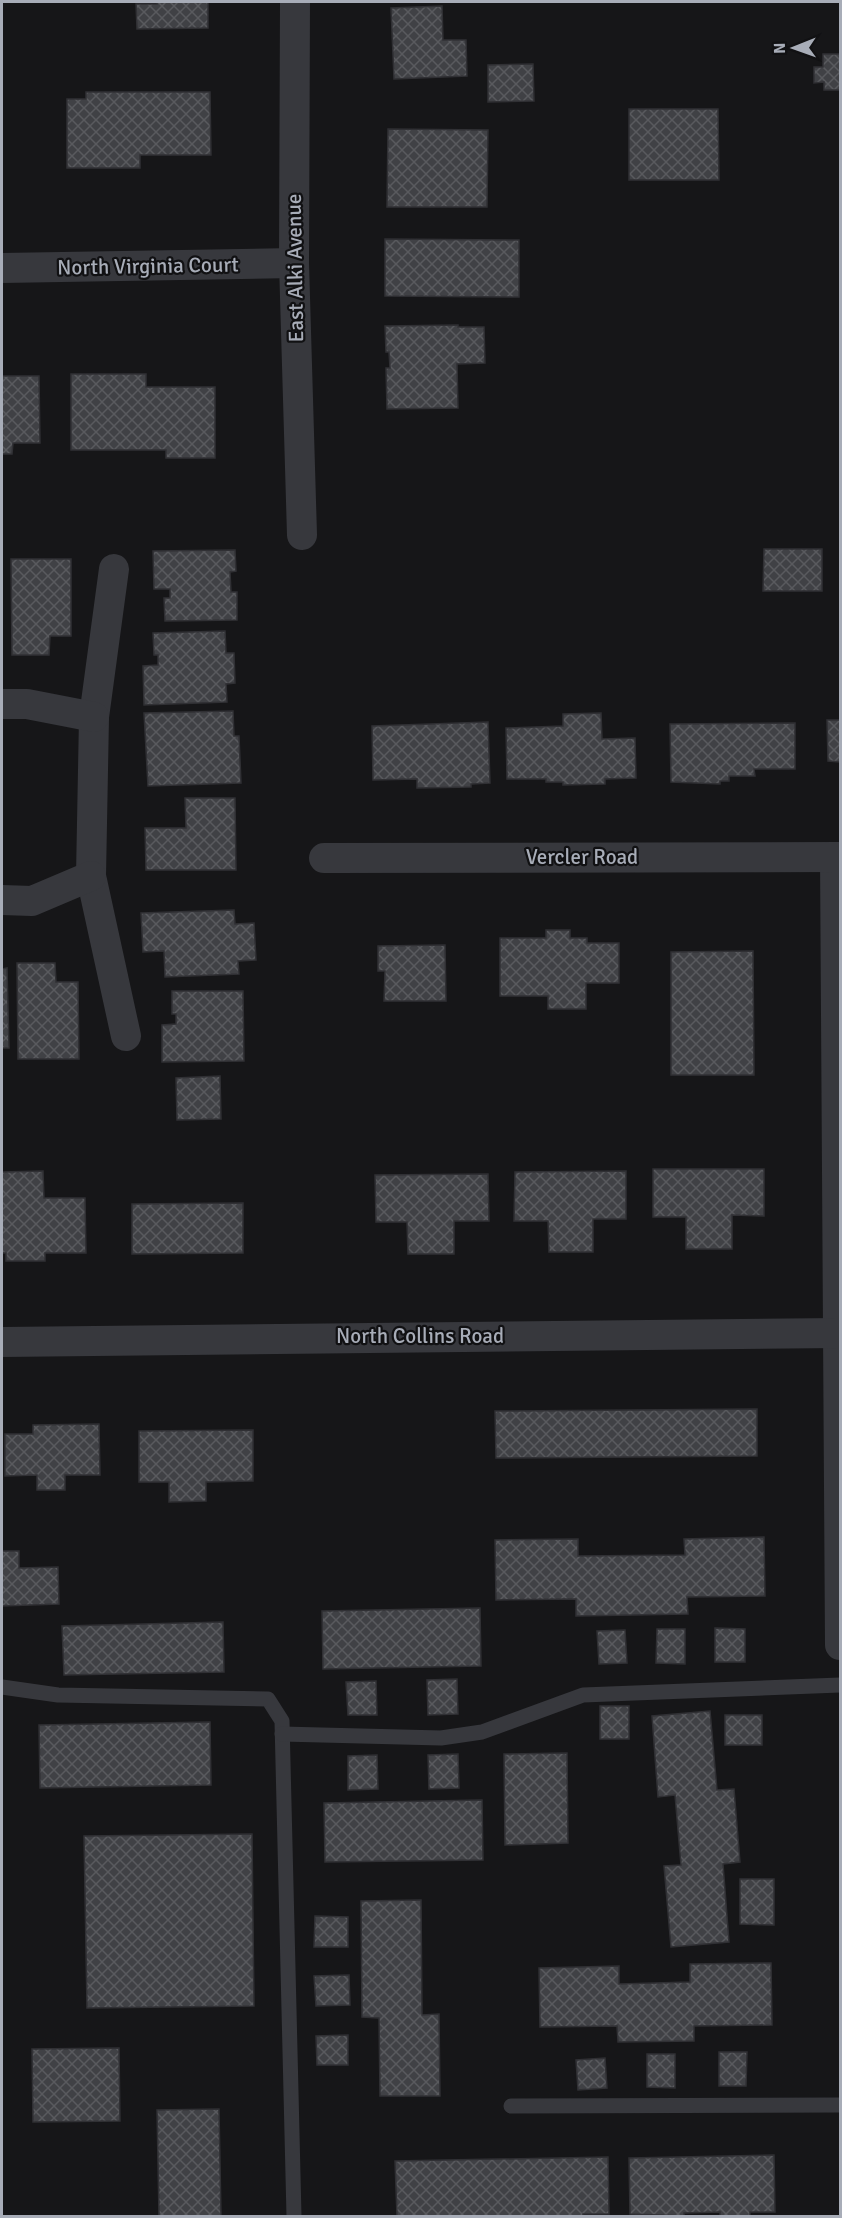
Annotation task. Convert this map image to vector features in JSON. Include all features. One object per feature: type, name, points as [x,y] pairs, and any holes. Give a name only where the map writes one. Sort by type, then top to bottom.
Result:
[{"type":"street","name":"East Alki Avenue","points":[[295,2],[294,263],[302,535]]},
{"type":"street","name":"North Virginia Court","points":[[2,268],[294,263]]},
{"type":"street","points":[[114,569],[94,717],[91,876],[126,1036]]},
{"type":"street","points":[[2,704],[27,704],[94,717]]},
{"type":"street","points":[[838,857],[840,1646]]},
{"type":"street","name":"Vercler Road","points":[[324,858],[838,857]]},
{"type":"street","points":[[2,900],[32,901],[91,876]]},
{"type":"street","name":"North Collins Road","points":[[2,1342],[839,1333]]},
{"type":"lane","points":[[282,1734],[441,1738],[482,1732],[583,1695],[840,1684]]},
{"type":"lane","points":[[2,1687],[58,1695],[268,1699],[282,1721],[294,2217]]},
{"type":"lane","points":[[511,2106],[840,2105]]},
{"type":"building","points":[[157,2],[208,2],[208,28],[137,29],[136,4],[157,4]]},
{"type":"building","points":[[442,6],[443,40],[466,40],[467,76],[394,79],[391,8]]},
{"type":"building","points":[[823,54],[840,54],[840,90],[824,90],[824,82],[814,83],[814,67],[823,67]]},
{"type":"building","points":[[533,64],[534,101],[488,102],[488,65]]},
{"type":"building","points":[[86,92],[210,92],[211,155],[140,155],[140,168],[67,168],[67,99],[86,99]]},
{"type":"building","points":[[629,109],[718,109],[719,180],[629,180]]},
{"type":"building","points":[[388,129],[488,130],[487,207],[387,207]]},
{"type":"building","points":[[385,239],[519,240],[519,297],[385,296]]},
{"type":"building","points":[[458,325],[458,327],[484,327],[485,363],[457,364],[458,408],[387,409],[386,368],[390,368],[389,352],[386,352],[385,326]]},
{"type":"building","points":[[71,374],[146,374],[146,387],[215,387],[215,458],[166,458],[166,450],[71,450]]},
{"type":"building","points":[[2,376],[39,376],[40,443],[13,443],[12,454],[2,454]]},
{"type":"building","points":[[764,549],[822,549],[822,591],[763,591]]},
{"type":"building","points":[[235,550],[236,571],[230,572],[231,592],[237,592],[237,620],[165,621],[164,598],[170,598],[170,589],[154,589],[153,551]]},
{"type":"building","points":[[11,559],[71,559],[71,636],[50,636],[49,655],[12,655]]},
{"type":"building","points":[[225,631],[226,653],[234,653],[235,683],[226,684],[227,702],[144,705],[143,666],[158,665],[158,655],[154,655],[153,633]]},
{"type":"building","points":[[233,711],[234,736],[239,736],[241,783],[148,786],[144,713]]},
{"type":"building","points":[[601,713],[602,739],[635,738],[636,778],[605,779],[605,784],[563,785],[563,782],[546,782],[546,779],[507,779],[506,728],[563,726],[563,714]]},
{"type":"building","points":[[827,720],[840,720],[840,762],[828,761]]},
{"type":"building","points":[[488,722],[490,783],[471,784],[471,787],[417,788],[417,779],[373,780],[372,726]]},
{"type":"building","points":[[795,723],[795,769],[754,769],[755,776],[729,776],[729,781],[720,781],[720,784],[671,782],[670,724]]},
{"type":"building","points":[[185,798],[235,798],[236,870],[146,870],[145,828],[186,828]]},
{"type":"building","points":[[234,910],[235,924],[254,923],[256,960],[238,961],[239,974],[165,977],[164,951],[143,952],[141,913]]},
{"type":"building","points":[[546,930],[570,930],[570,938],[587,938],[587,943],[619,943],[619,983],[586,983],[586,1009],[548,1009],[548,996],[500,996],[500,938],[546,938]]},
{"type":"building","points":[[445,945],[446,1001],[384,1001],[385,971],[378,971],[378,946]]},
{"type":"building","points":[[753,951],[754,1075],[671,1075],[671,952]]},
{"type":"building","points":[[17,963],[55,963],[56,982],[78,982],[79,1059],[18,1059]]},
{"type":"building","points":[[7,968],[9,1048],[2,1048],[2,969]]},
{"type":"building","points":[[172,991],[243,991],[244,1061],[162,1062],[162,1025],[176,1024],[176,1014],[172,1014]]},
{"type":"building","points":[[220,1076],[221,1119],[177,1120],[176,1078]]},
{"type":"building","points":[[653,1169],[764,1169],[764,1216],[732,1215],[732,1249],[686,1249],[686,1217],[653,1217]]},
{"type":"building","points":[[43,1171],[44,1198],[85,1198],[86,1253],[45,1253],[45,1261],[6,1261],[6,1253],[2,1253],[2,1172]]},
{"type":"building","points":[[626,1171],[626,1219],[593,1219],[593,1252],[549,1252],[548,1221],[514,1221],[515,1172]]},
{"type":"building","points":[[488,1174],[489,1221],[454,1221],[454,1254],[408,1254],[407,1222],[376,1222],[375,1175]]},
{"type":"building","points":[[243,1203],[243,1253],[132,1254],[132,1204]]},
{"type":"building","points":[[757,1409],[757,1456],[496,1458],[495,1411]]},
{"type":"building","points":[[99,1424],[100,1475],[65,1475],[65,1490],[37,1490],[37,1475],[5,1476],[5,1434],[33,1434],[33,1425]]},
{"type":"building","points":[[253,1430],[253,1481],[206,1482],[206,1501],[169,1502],[169,1482],[139,1482],[139,1431]]},
{"type":"building","points":[[764,1537],[765,1596],[687,1597],[688,1614],[576,1616],[576,1599],[496,1600],[495,1540],[578,1539],[578,1556],[685,1555],[684,1539]]},
{"type":"building","points":[[2,1551],[19,1551],[19,1568],[58,1567],[59,1604],[2,1606]]},
{"type":"building","points":[[480,1608],[481,1666],[323,1669],[322,1611]]},
{"type":"building","points":[[223,1622],[224,1672],[64,1675],[62,1626]]},
{"type":"building","points":[[715,1628],[745,1629],[745,1662],[715,1662]]},
{"type":"building","points":[[657,1629],[685,1629],[685,1664],[656,1663]]},
{"type":"building","points":[[625,1630],[627,1663],[599,1664],[597,1631]]},
{"type":"building","points":[[457,1679],[458,1714],[428,1715],[427,1680]]},
{"type":"building","points":[[376,1681],[377,1715],[348,1715],[346,1682]]},
{"type":"building","points":[[600,1706],[629,1706],[629,1739],[600,1739]]},
{"type":"building","points":[[710,1711],[717,1790],[734,1789],[740,1862],[723,1864],[729,1942],[671,1947],[664,1866],[681,1865],[675,1795],[658,1797],[652,1716]]},
{"type":"building","points":[[725,1715],[762,1715],[762,1745],[725,1745]]},
{"type":"building","points":[[210,1722],[211,1785],[40,1788],[39,1725]]},
{"type":"building","points":[[567,1753],[568,1843],[505,1845],[504,1754]]},
{"type":"building","points":[[458,1754],[459,1788],[429,1789],[428,1755]]},
{"type":"building","points":[[377,1755],[378,1789],[348,1790],[348,1756]]},
{"type":"building","points":[[482,1800],[483,1860],[325,1862],[324,1803]]},
{"type":"building","points":[[252,1834],[254,2006],[87,2008],[84,1836]]},
{"type":"building","points":[[740,1879],[774,1879],[774,1925],[740,1924]]},
{"type":"building","points":[[421,1900],[422,2015],[439,2014],[440,2096],[380,2096],[379,2018],[362,2017],[361,1901]]},
{"type":"building","points":[[315,1916],[348,1917],[348,1947],[314,1947]]},
{"type":"building","points":[[771,1963],[772,2025],[694,2026],[694,2041],[618,2042],[617,2026],[540,2027],[539,1968],[619,1966],[619,1984],[690,1982],[690,1964]]},
{"type":"building","points":[[349,1975],[350,2005],[316,2006],[314,1976]]},
{"type":"building","points":[[348,2035],[348,2065],[317,2065],[316,2036]]},
{"type":"building","points":[[119,2048],[120,2121],[33,2122],[32,2049]]},
{"type":"building","points":[[719,2052],[747,2052],[746,2086],[719,2086]]},
{"type":"building","points":[[647,2054],[675,2054],[675,2088],[647,2087]]},
{"type":"building","points":[[605,2058],[607,2088],[578,2090],[576,2060]]},
{"type":"building","points":[[219,2109],[221,2216],[159,2216],[157,2110]]},
{"type":"building","points":[[774,2155],[775,2212],[750,2212],[750,2216],[720,2216],[720,2212],[684,2213],[684,2216],[630,2214],[629,2158]]},
{"type":"building","points":[[608,2157],[609,2214],[397,2216],[395,2161]]}]
